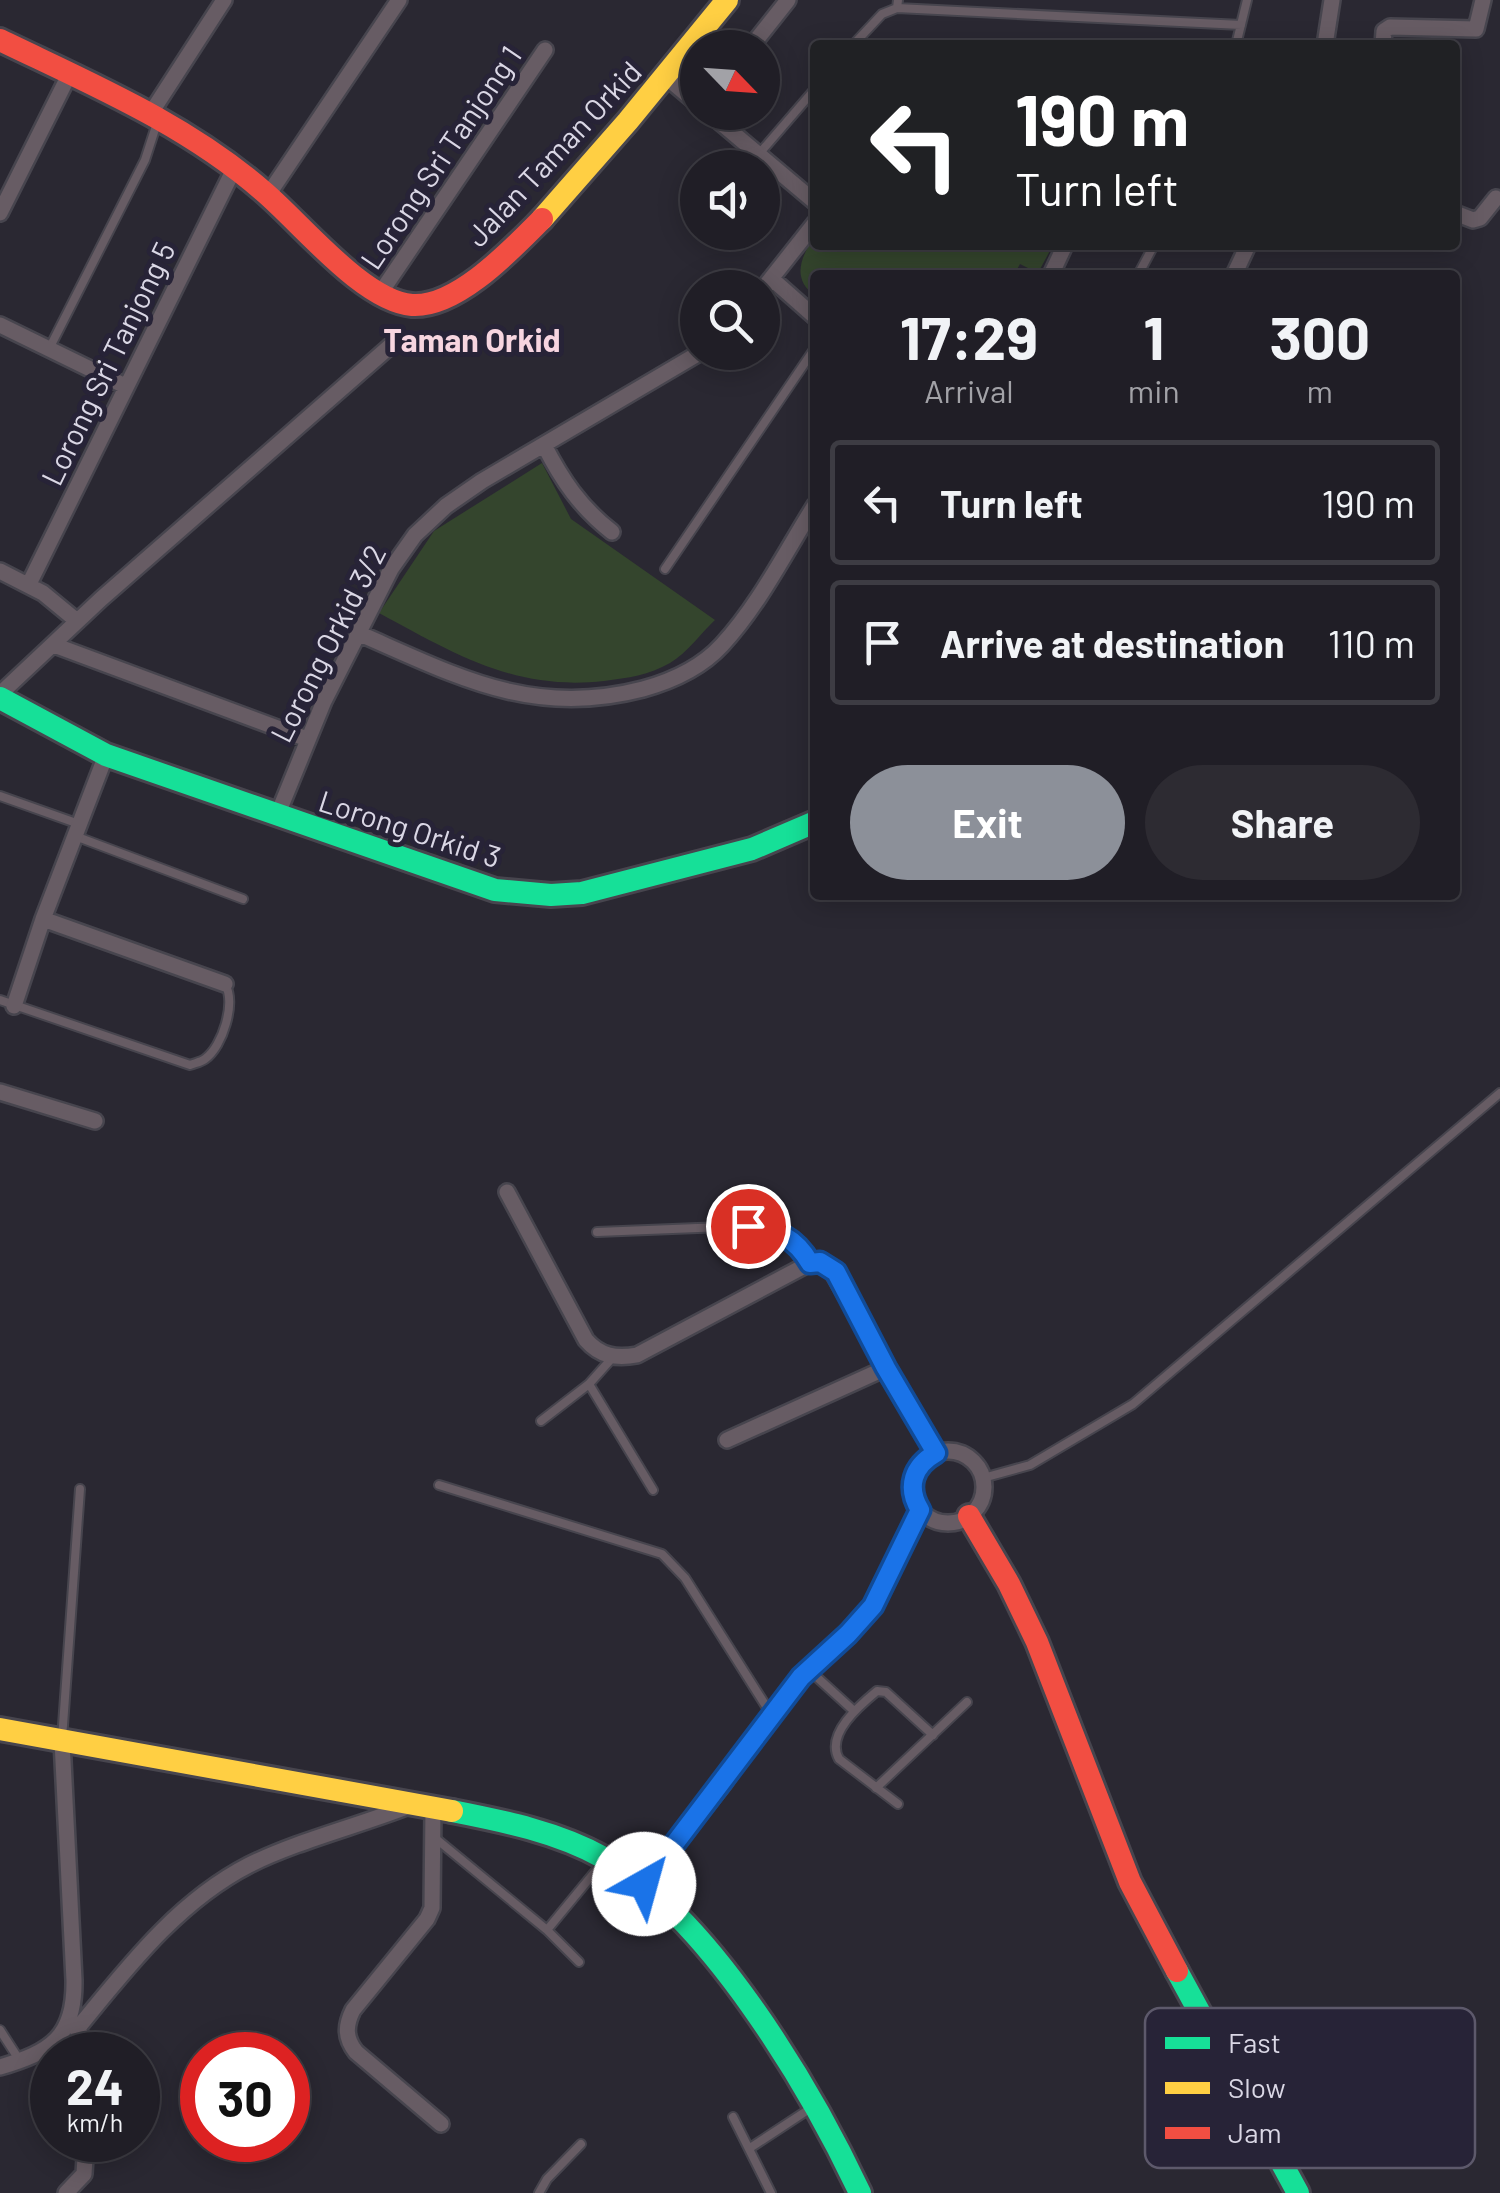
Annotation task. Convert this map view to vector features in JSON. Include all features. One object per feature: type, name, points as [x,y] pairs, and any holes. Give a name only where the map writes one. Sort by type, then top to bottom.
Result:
[{"type":"street","points":[[153,118],[224,0]]},
{"type":"street","points":[[268,195],[399,0]]},
{"type":"street","name":"Jalan Taman Orkid","points":[[0,40],[153,118],[235,167],[359,281],[380,296],[404,305],[426,306],[446,300],[474,282],[546,214],[727,0]]},
{"type":"street","points":[[764,30],[788,0]]},
{"type":"street","points":[[1327,40],[1332,0]]},
{"type":"street","points":[[1383,40],[1384,31],[1390,27],[1476,29],[1484,0]]},
{"type":"street","name":"Lorong Sri Tanjong 1","points":[[380,296],[546,50]]},
{"type":"street","points":[[0,213],[69,74]]},
{"type":"street","points":[[665,76],[680,89]]},
{"type":"street","points":[[729,130],[752,150]]},
{"type":"street","name":"Lorong Sri Tanjong 5","points":[[29,584],[235,167]]},
{"type":"street","points":[[780,173],[810,198]]},
{"type":"street","points":[[1460,214],[1473,220],[1480,218],[1496,198]]},
{"type":"street","points":[[778,270],[810,229]]},
{"type":"street","points":[[780,293],[810,314]]},
{"type":"street","points":[[0,324],[125,386]]},
{"type":"street","points":[[0,696],[77,620],[396,341]]},
{"type":"street","name":"Lorong Orkid 3/2","points":[[277,816],[307,739],[390,569],[429,520],[482,481],[680,364]]},
{"type":"street","points":[[544,445],[573,496],[588,514],[612,532]]},
{"type":"street","points":[[358,633],[479,684],[518,695],[590,700],[663,684],[697,666],[722,646],[810,512]]},
{"type":"street","points":[[0,570],[29,584],[77,620]]},
{"type":"street","points":[[54,645],[307,739]]},
{"type":"street","name":"Lorong Orkid 3","points":[[0,696],[106,754],[495,890],[564,895],[704,864],[752,850],[810,824]]},
{"type":"street","points":[[7,1003],[106,754]]},
{"type":"street","points":[[43,919],[225,984]]},
{"type":"street","points":[[0,1092],[95,1122]]},
{"type":"street","points":[[506,1192],[586,1340],[594,1350],[613,1356],[637,1354],[810,1263],[820,1262],[836,1272],[936,1453]]},
{"type":"street","points":[[727,1440],[886,1368]]},
{"type":"street","points":[[936,1453],[960,1453],[970,1458],[983,1478],[982,1500],[969,1516],[943,1523],[930,1519],[914,1500],[918,1467],[936,1453]]},
{"type":"street","points":[[644,1884],[724,1783],[772,1714],[873,1606],[920,1510]]},
{"type":"street","points":[[969,1516],[1037,1642],[1130,1882],[1196,2008]]},
{"type":"street","points":[[0,1729],[527,1828],[606,1858],[670,1906],[724,1971],[778,2044],[815,2105],[860,2193]]},
{"type":"street","points":[[62,1741],[74,2025],[79,2032]]},
{"type":"street","points":[[423,1806],[433,1836],[432,1908],[353,2010],[346,2028],[356,2052],[441,2124]]},
{"type":"street","points":[[0,2068],[49,2048],[144,1949],[198,1899],[230,1876],[273,1854],[423,1806]]},
{"type":"street","points":[[66,2193],[84,2174],[85,2162]]},
{"type":"street","points":[[1283,2168],[1298,2193]]},
{"type":"lane","points":[[1237,40],[1247,0]]},
{"type":"lane","points":[[859,40],[882,14],[898,4],[1241,25]]},
{"type":"lane","points":[[762,150],[810,96]]},
{"type":"lane","points":[[49,348],[151,149],[153,118]]},
{"type":"lane","points":[[665,569],[810,355]]},
{"type":"lane","points":[[0,796],[243,900]]},
{"type":"lane","points":[[7,1003],[190,1065],[206,1059],[224,1025],[230,1000],[225,984]]},
{"type":"lane","points":[[983,1478],[1030,1465],[1133,1404],[1500,1093]]},
{"type":"lane","points":[[596,1232],[748,1226],[772,1229],[799,1245],[810,1263]]},
{"type":"lane","points":[[542,1421],[589,1384],[613,1356]]},
{"type":"lane","points":[[589,1384],[654,1490]]},
{"type":"lane","points":[[439,1485],[662,1554],[685,1578],[772,1714]]},
{"type":"lane","points":[[62,1741],[80,1489]]},
{"type":"lane","points":[[810,1670],[854,1711]]},
{"type":"lane","points":[[898,1804],[840,1759],[835,1751],[836,1740],[854,1711],[878,1691],[886,1692],[933,1735]]},
{"type":"lane","points":[[876,1788],[967,1702]]},
{"type":"lane","points":[[433,1836],[547,1930],[579,1962]]},
{"type":"lane","points":[[547,1930],[606,1858]]},
{"type":"lane","points":[[0,2030],[20,2061]]},
{"type":"lane","points":[[750,2148],[815,2105]]},
{"type":"lane","points":[[733,2117],[772,2193]]},
{"type":"lane","points":[[539,2193],[581,2144]]},
{"type":"green space","points":[[810,245],[810,250],[1050,250],[1040,270],[1020,264],[1017,270],[810,270],[810,291],[801,275]]},
{"type":"green space","points":[[542,463],[571,519],[715,620],[670,663],[613,680],[542,680],[514,675],[460,655],[379,613],[434,531]]},
{"type":"traffic: fast","points":[[0,698],[106,755],[495,890],[551,895],[582,893],[752,849],[810,824]]},
{"type":"traffic: fast","points":[[452,1811],[530,1828],[586,1849],[643,1884],[681,1919],[718,1961],[784,2055],[860,2193]]},
{"type":"traffic: fast","points":[[1177,1971],[1197,2008]]},
{"type":"traffic: fast","points":[[1284,2168],[1298,2193]]},
{"type":"traffic: slow","points":[[542,219],[727,0]]},
{"type":"traffic: slow","points":[[0,1729],[452,1811]]},
{"type":"traffic: jam","points":[[0,40],[103,89],[202,145],[263,191],[353,276],[393,300],[412,305],[447,297],[483,274],[542,219]]},
{"type":"traffic: jam","points":[[969,1516],[1037,1642],[1130,1882],[1177,1971]]},
{"type":"district","name":"Taman Orkid","points":[[472,339]]},
{"type":"route","points":[[644,1884],[801,1677],[873,1606],[920,1510],[912,1489],[918,1467],[936,1453],[836,1272],[820,1262],[810,1263],[799,1245],[786,1236],[772,1229],[748,1226]]}]
